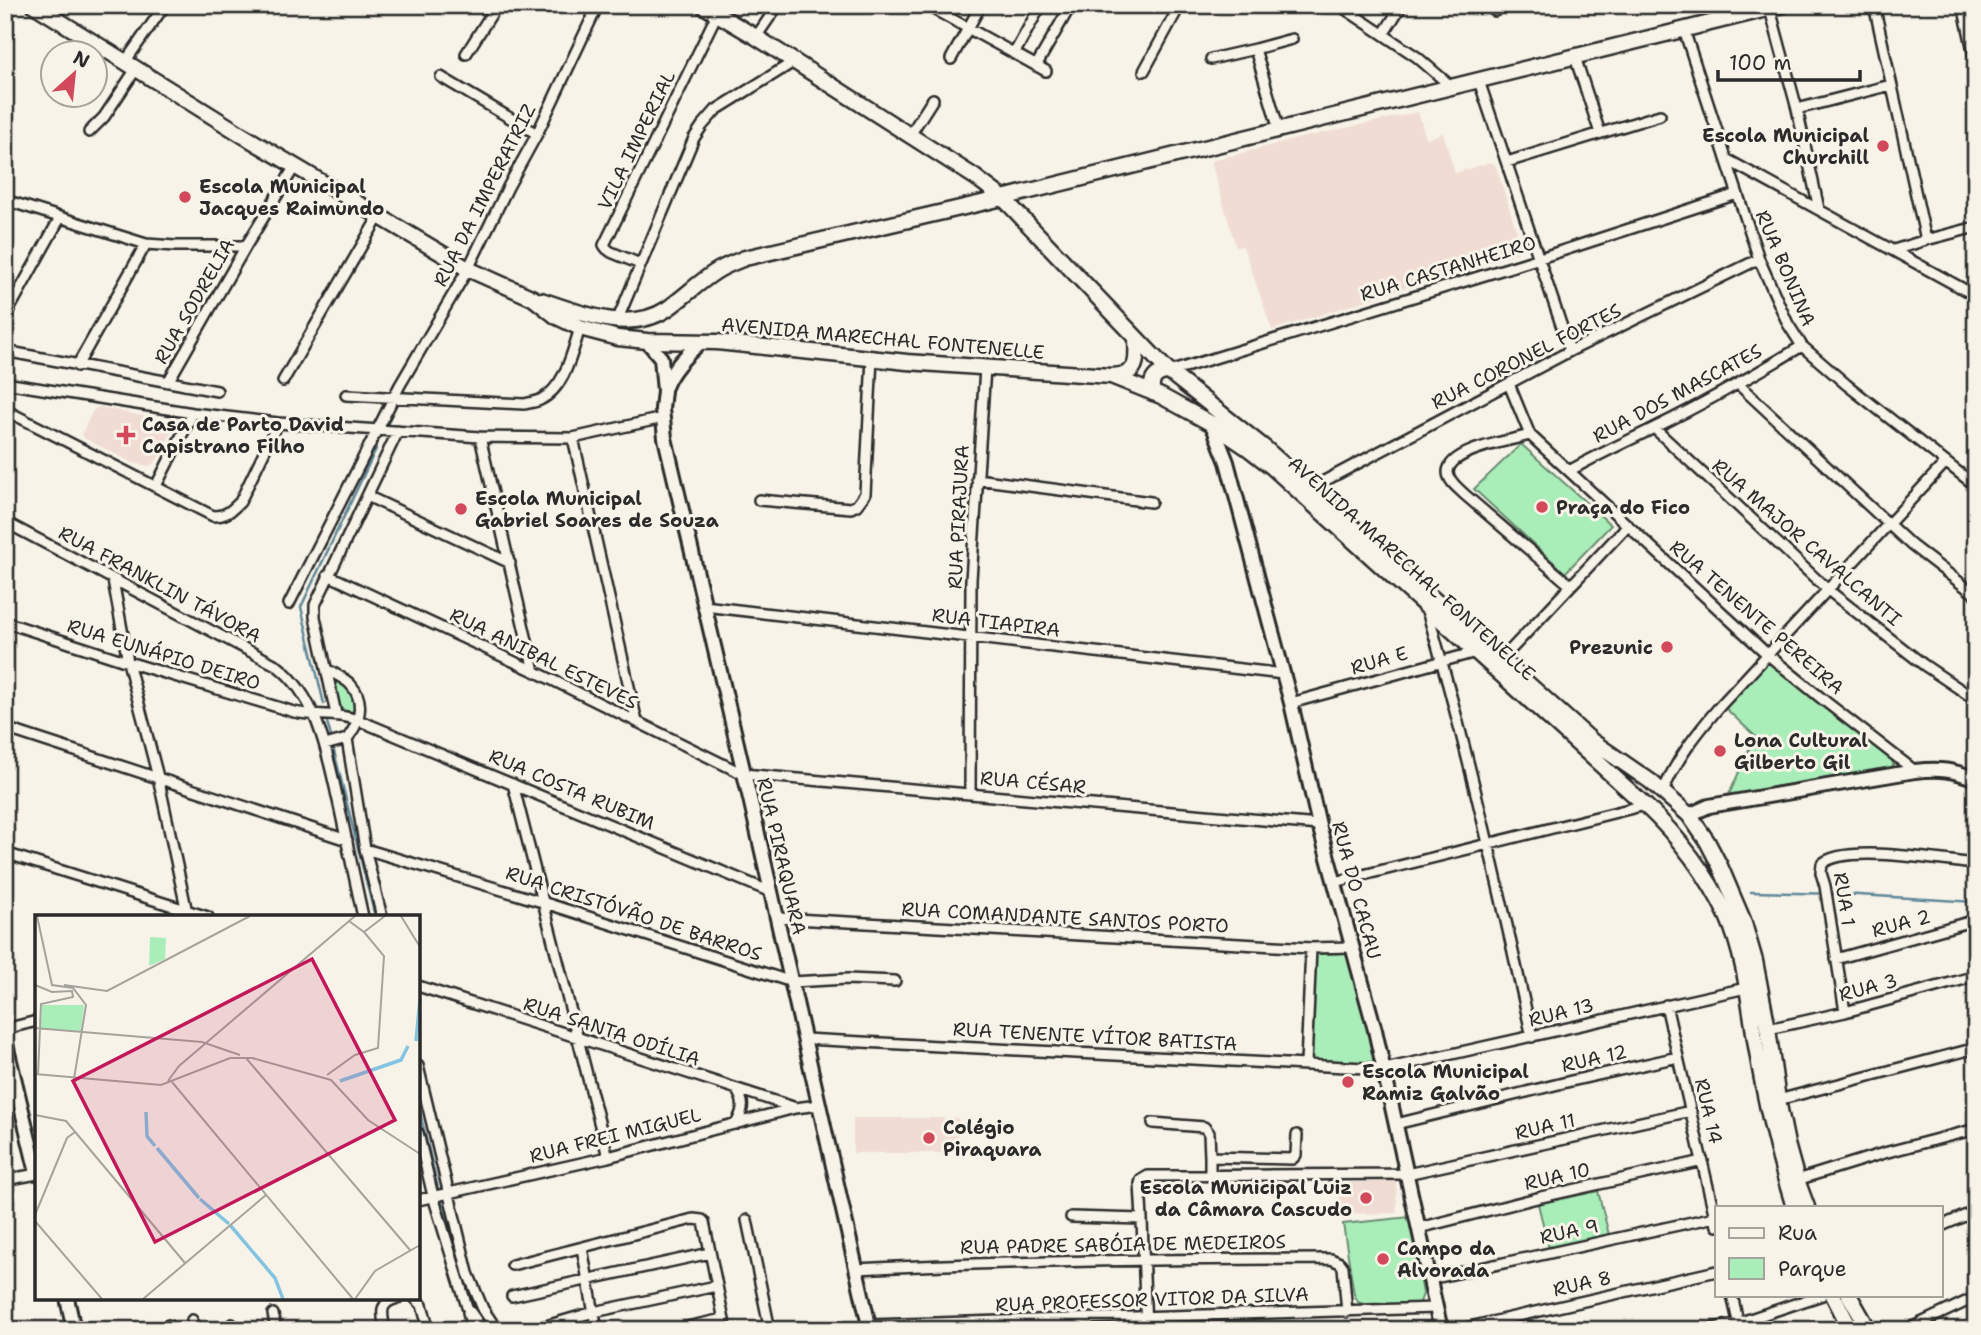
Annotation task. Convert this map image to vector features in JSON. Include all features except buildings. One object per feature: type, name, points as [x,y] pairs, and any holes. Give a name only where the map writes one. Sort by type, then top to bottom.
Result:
[{"type":"main road","points":[[34,5],[468,269],[533,298],[579,313],[624,321],[652,316],[667,309],[716,271],[745,258],[1003,198],[1777,7]]},
{"type":"main road","name":"AVENIDA MARECHAL FONTENELLE","points":[[702,5],[817,75],[1003,198],[1169,372],[1311,488],[1592,741],[1663,792],[1689,815],[1714,852],[1743,920],[1755,961],[1778,1100],[1797,1180],[1807,1206]]},
{"type":"main road","points":[[970,206],[978,192],[979,186],[975,177]]},
{"type":"main road","name":"AVENIDA MARECHAL FONTENELLE","points":[[533,298],[557,317],[580,328],[618,338],[770,346],[985,368],[1111,376],[1153,393],[1212,424],[1249,449],[1645,805],[1695,860],[1728,918],[1742,964],[1765,1101],[1794,1206]]},
{"type":"main road","points":[[1111,376],[1122,375],[1134,369],[1137,359],[1136,340]]},
{"type":"main road","points":[[1153,393],[1151,386],[1155,377],[1169,372]]},
{"type":"main road","points":[[1689,815],[1681,826],[1681,832],[1695,860]]},
{"type":"main road","points":[[1834,1296],[1851,1330]]},
{"type":"main road","points":[[1850,1296],[1869,1330]]},
{"type":"street","points":[[89,132],[104,117],[164,5]]},
{"type":"street","points":[[466,54],[497,5]]},
{"type":"street","name":"RUA DA IMPERATRIZ","points":[[289,604],[392,401],[468,269],[537,134],[598,5]]},
{"type":"street","points":[[756,37],[778,5]]},
{"type":"street","points":[[926,5],[1046,71]]},
{"type":"street","points":[[951,59],[981,5]]},
{"type":"street","points":[[1014,54],[1041,5]]},
{"type":"street","points":[[1036,66],[1072,5]]},
{"type":"street","points":[[1144,71],[1180,5]]},
{"type":"street","points":[[1339,5],[1384,33],[1453,88]]},
{"type":"street","points":[[1384,33],[1402,5]]},
{"type":"street","points":[[1486,5],[1495,11]]},
{"type":"street","points":[[1704,5],[1729,19]]},
{"type":"street","points":[[1874,5],[1926,240]]},
{"type":"street","points":[[1963,5],[1976,64]]},
{"type":"street","points":[[1777,7],[1819,209]]},
{"type":"street","name":"VILA IMPERIAL","points":[[640,264],[611,252],[604,245],[717,14]]},
{"type":"street","name":"RUA BONINA","points":[[1684,30],[1759,259],[1788,324],[1801,346],[1976,486]]},
{"type":"street","points":[[1211,59],[1292,39]]},
{"type":"street","points":[[1255,49],[1279,130]]},
{"type":"street","points":[[1575,57],[1600,133]]},
{"type":"street","points":[[624,321],[640,264],[694,138],[716,110],[795,61]]},
{"type":"street","points":[[441,76],[537,134]]},
{"type":"street","points":[[1479,81],[1570,351]]},
{"type":"street","points":[[1797,109],[1891,85]]},
{"type":"street","points":[[910,135],[933,99]]},
{"type":"street","points":[[1507,162],[1660,114]]},
{"type":"street","points":[[1726,159],[1976,296]]},
{"type":"street","name":"RUA SODRELIA","points":[[168,383],[295,166]]},
{"type":"street","name":"RUA CASTANHEIRO","points":[[1169,372],[1540,258],[1737,194]]},
{"type":"street","points":[[5,200],[146,244],[246,246]]},
{"type":"street","points":[[283,382],[379,216]]},
{"type":"street","points":[[5,317],[60,218]]},
{"type":"street","points":[[1894,250],[1976,227]]},
{"type":"street","points":[[77,366],[146,244]]},
{"type":"street","name":"RUA CORONEL FORTES","points":[[1311,488],[1570,351],[1759,259]]},
{"type":"street","points":[[346,395],[392,401],[524,404],[539,400],[559,383],[580,328]]},
{"type":"street","name":"RUA PIRAQUARA","points":[[643,341],[658,352],[661,358],[665,438],[792,982],[869,1328]]},
{"type":"street","name":"RUA PIRAQUARA","points":[[664,391],[671,374],[701,342]]},
{"type":"street","name":"RUA DOS MASCATES","points":[[1569,471],[1738,384],[1801,346]]},
{"type":"street","points":[[5,351],[217,391]]},
{"type":"street","points":[[759,500],[851,508],[862,499],[865,494],[872,358]]},
{"type":"street","name":"RUA PIRAJURA","points":[[970,794],[970,636],[985,368]]},
{"type":"street","points":[[5,383],[193,413],[278,423],[379,427],[398,431],[480,437],[573,438],[663,418]]},
{"type":"street","name":"RUA TENENTE PEREIRA","points":[[1509,384],[1530,435],[1767,654],[1915,771]]},
{"type":"street","points":[[1738,384],[1911,545],[1976,595]]},
{"type":"street","points":[[5,410],[213,516],[223,516],[231,512],[240,502],[278,423]]},
{"type":"street","points":[[156,486],[193,413]]},
{"type":"street","name":"RUA DO CACAU","points":[[1212,424],[1227,462],[1291,703],[1319,825],[1385,1069],[1441,1330]]},
{"type":"street","name":"RUA MAJOR CAVALCANTI","points":[[1654,428],[1828,590],[1924,665],[1976,700]]},
{"type":"street","points":[[363,915],[327,744],[326,669],[315,617],[315,604],[398,431]]},
{"type":"street","points":[[1530,435],[1466,453],[1451,463],[1448,473],[1464,494],[1570,585]]},
{"type":"street","points":[[480,437],[534,671]]},
{"type":"street","points":[[573,438],[637,722]]},
{"type":"street","points":[[1227,462],[1234,454],[1249,449]]},
{"type":"street","points":[[1663,792],[1675,764],[1696,734],[1945,463]]},
{"type":"street","points":[[977,479],[1151,502]]},
{"type":"street","points":[[367,496],[510,563]]},
{"type":"street","name":"RUA FRANKLIN TÁVORA","points":[[5,523],[276,665],[295,681],[325,715]]},
{"type":"street","points":[[1501,660],[1628,525]]},
{"type":"street","name":"RUA ANIBAL ESTEVES","points":[[328,575],[534,671],[743,774]]},
{"type":"street","points":[[113,580],[128,662],[158,777],[187,913]]},
{"type":"street","points":[[1425,605],[1489,845],[1532,1037]]},
{"type":"street","name":"RUA TIAPIRA","points":[[704,606],[1283,674]]},
{"type":"street","name":"RUA EUNÁPIO DEIRO","points":[[5,622],[294,712],[359,720]]},
{"type":"street","name":"RUA E","points":[[1291,703],[1476,652]]},
{"type":"street","points":[[326,669],[351,685],[357,694],[360,708],[359,720],[344,740],[327,744]]},
{"type":"street","name":"RUA COSTA RUBIM","points":[[359,720],[771,892]]},
{"type":"street","points":[[5,728],[347,839]]},
{"type":"street","points":[[344,740],[365,849],[382,915]]},
{"type":"street","points":[[1689,815],[1709,806],[1915,771],[1954,770],[1976,779]]},
{"type":"street","name":"RUA CÉSAR","points":[[743,774],[1319,825]]},
{"type":"street","points":[[513,784],[607,1157]]},
{"type":"street","points":[[1335,882],[1645,805]]},
{"type":"street","name":"RUA CRISTÓVÃO DE BARROS","points":[[365,849],[792,982],[846,979],[895,981]]},
{"type":"street","points":[[5,853],[187,913]]},
{"type":"street","name":"RUA 1","points":[[1845,1012],[1821,869],[1825,860],[1850,854],[1976,864]]},
{"type":"street","name":"RUA COMANDANTE SANTOS PORTO","points":[[777,918],[1311,948],[1352,947]]},
{"type":"street","name":"RUA 2","points":[[1836,959],[1976,920]]},
{"type":"street","points":[[1306,1064],[1311,948]]},
{"type":"street","name":"RUA 3","points":[[1768,1029],[1845,1012],[1976,976]]},
{"type":"street","name":"RUA SANTA ODÍLIA","points":[[420,987],[795,1108]]},
{"type":"street","name":"RUA 13","points":[[1385,1069],[1746,988]]},
{"type":"street","name":"RUA 14","points":[[1666,1005],[1715,1216]]},
{"type":"street","points":[[5,1029],[35,1022]]},
{"type":"street","name":"RUA TENENTE VÍTOR BATISTA","points":[[804,1039],[1385,1069]]},
{"type":"street","points":[[5,1040],[8,1067],[35,1156]]},
{"type":"street","points":[[1778,1100],[1976,1048]]},
{"type":"street","name":"RUA 12","points":[[1396,1124],[1678,1057]]},
{"type":"street","points":[[420,1077],[441,1194],[472,1330]]},
{"type":"street","points":[[736,1089],[744,1106],[737,1124]]},
{"type":"street","name":"RUA FREI MIGUEL","points":[[420,1199],[607,1157],[795,1108],[819,1105]]},
{"type":"street","name":"RUA 11","points":[[1142,1219],[1140,1184],[1144,1177],[1148,1176],[1407,1174],[1691,1111]]},
{"type":"street","points":[[1153,1123],[1204,1127],[1209,1133],[1210,1175]]},
{"type":"street","points":[[1797,1180],[1884,1153],[1976,1129]]},
{"type":"street","points":[[1210,1157],[1292,1159],[1296,1155],[1297,1135]]},
{"type":"street","points":[[420,1138],[468,1273],[483,1309],[497,1330]]},
{"type":"street","name":"RUA 10","points":[[1419,1228],[1703,1161]]},
{"type":"street","points":[[5,1180],[35,1173]]},
{"type":"street","points":[[1942,1226],[1976,1210]]},
{"type":"street","points":[[1072,1217],[1142,1219],[1146,1330]]},
{"type":"street","points":[[512,1265],[693,1219],[702,1220],[726,1330]]},
{"type":"street","points":[[747,1220],[770,1330]]},
{"type":"street","name":"RUA 9","points":[[1430,1279],[1715,1221]]},
{"type":"street","points":[[582,1248],[597,1330]]},
{"type":"street","points":[[512,1296],[710,1254]]},
{"type":"street","name":"RUA PADRE SABÓIA DE MEDEIROS","points":[[856,1269],[1144,1259],[1331,1259],[1343,1267],[1347,1312]]},
{"type":"street","name":"RUA 8","points":[[1455,1330],[1715,1271]]},
{"type":"street","points":[[539,1328],[594,1312],[716,1286]]},
{"type":"street","points":[[1732,1296],[1739,1326]]},
{"type":"street","points":[[1704,1330],[1739,1326],[1819,1296]]},
{"type":"street","points":[[1906,1330],[1976,1297]]},
{"type":"street","points":[[67,1300],[74,1330]]},
{"type":"street","points":[[385,1330],[383,1307],[390,1300]]},
{"type":"street","points":[[417,1300],[422,1305],[429,1330]]},
{"type":"street","points":[[467,1307],[484,1330]]},
{"type":"street","name":"RUA PROFESSOR VITOR DA SILVA","points":[[869,1328],[1146,1316],[1436,1308]]},
{"type":"street","points":[[273,1314],[276,1330]]},
{"type":"street","points":[[673,1330],[723,1319]]},
{"type":"shaded area","points":[[1418,112],[1426,139],[1443,133],[1455,173],[1491,162],[1496,166],[1520,242],[1517,253],[1272,330],[1243,246],[1236,247],[1211,161]]},
{"type":"shaded area","name":"Casa de Parto David Capistrano Filho","points":[[100,407],[171,422],[173,430],[156,462],[149,466],[133,463],[84,438],[82,433],[92,412]]},
{"type":"shaded area","points":[[853,1118],[958,1118],[958,1153],[853,1153]]},
{"type":"shaded area","points":[[1396,1181],[1397,1213],[1340,1214],[1339,1183]]},
{"type":"green space","name":"Praça do Fico","points":[[1521,444],[1611,525],[1565,573],[1474,489]]},
{"type":"green space","points":[[1765,660],[1892,755],[1893,765],[1888,773],[1727,799],[1755,736],[1725,708]]},
{"type":"green space","points":[[332,679],[344,685],[351,693],[355,703],[355,716],[341,708]]},
{"type":"green space","points":[[1351,953],[1379,1064],[1311,1059],[1316,954]]},
{"type":"green space","points":[[1598,1191],[1609,1235],[1549,1248],[1538,1204]]},
{"type":"green space","name":"Campo da Alvorada","points":[[1410,1217],[1423,1294],[1420,1302],[1414,1307],[1368,1306],[1358,1302],[1354,1294],[1343,1224]]},
{"type":"waterway","points":[[388,423],[390,418]]},
{"type":"waterway","points":[[324,704],[301,607],[376,449]]},
{"type":"waterway","points":[[327,722],[332,740]]},
{"type":"waterway","points":[[333,747],[375,915]]},
{"type":"waterway","points":[[1751,892],[1976,902]]},
{"type":"waterway","points":[[420,1113],[438,1188]]},
{"type":"waterway","points":[[442,1202],[471,1305],[489,1330]]},
{"type":"place","name":"Escola Municipal Churchill","points":[[1883,146]]},
{"type":"place","name":"Escola Municipal Jacques Raimundo","points":[[185,197]]},
{"type":"place","name":"Casa de Parto David Capistrano Filho","points":[[126,435]]},
{"type":"place","name":"Praça do Fico","points":[[1542,507]]},
{"type":"place","name":"Escola Municipal Gabriel Soares de Souza","points":[[461,509]]},
{"type":"place","name":"Prezunic","points":[[1667,647]]},
{"type":"place","name":"Lona Cultural Gilberto Gil","points":[[1720,751]]},
{"type":"place","name":"Escola Municipal Ramiz Galvão","points":[[1348,1082]]},
{"type":"place","name":"Colégio Piraquara","points":[[929,1138]]},
{"type":"place","name":"Escola Municipal Luiz da Câmara Cascudo","points":[[1366,1198]]},
{"type":"place","name":"Campo da Alvorada","points":[[1383,1259]]}]
